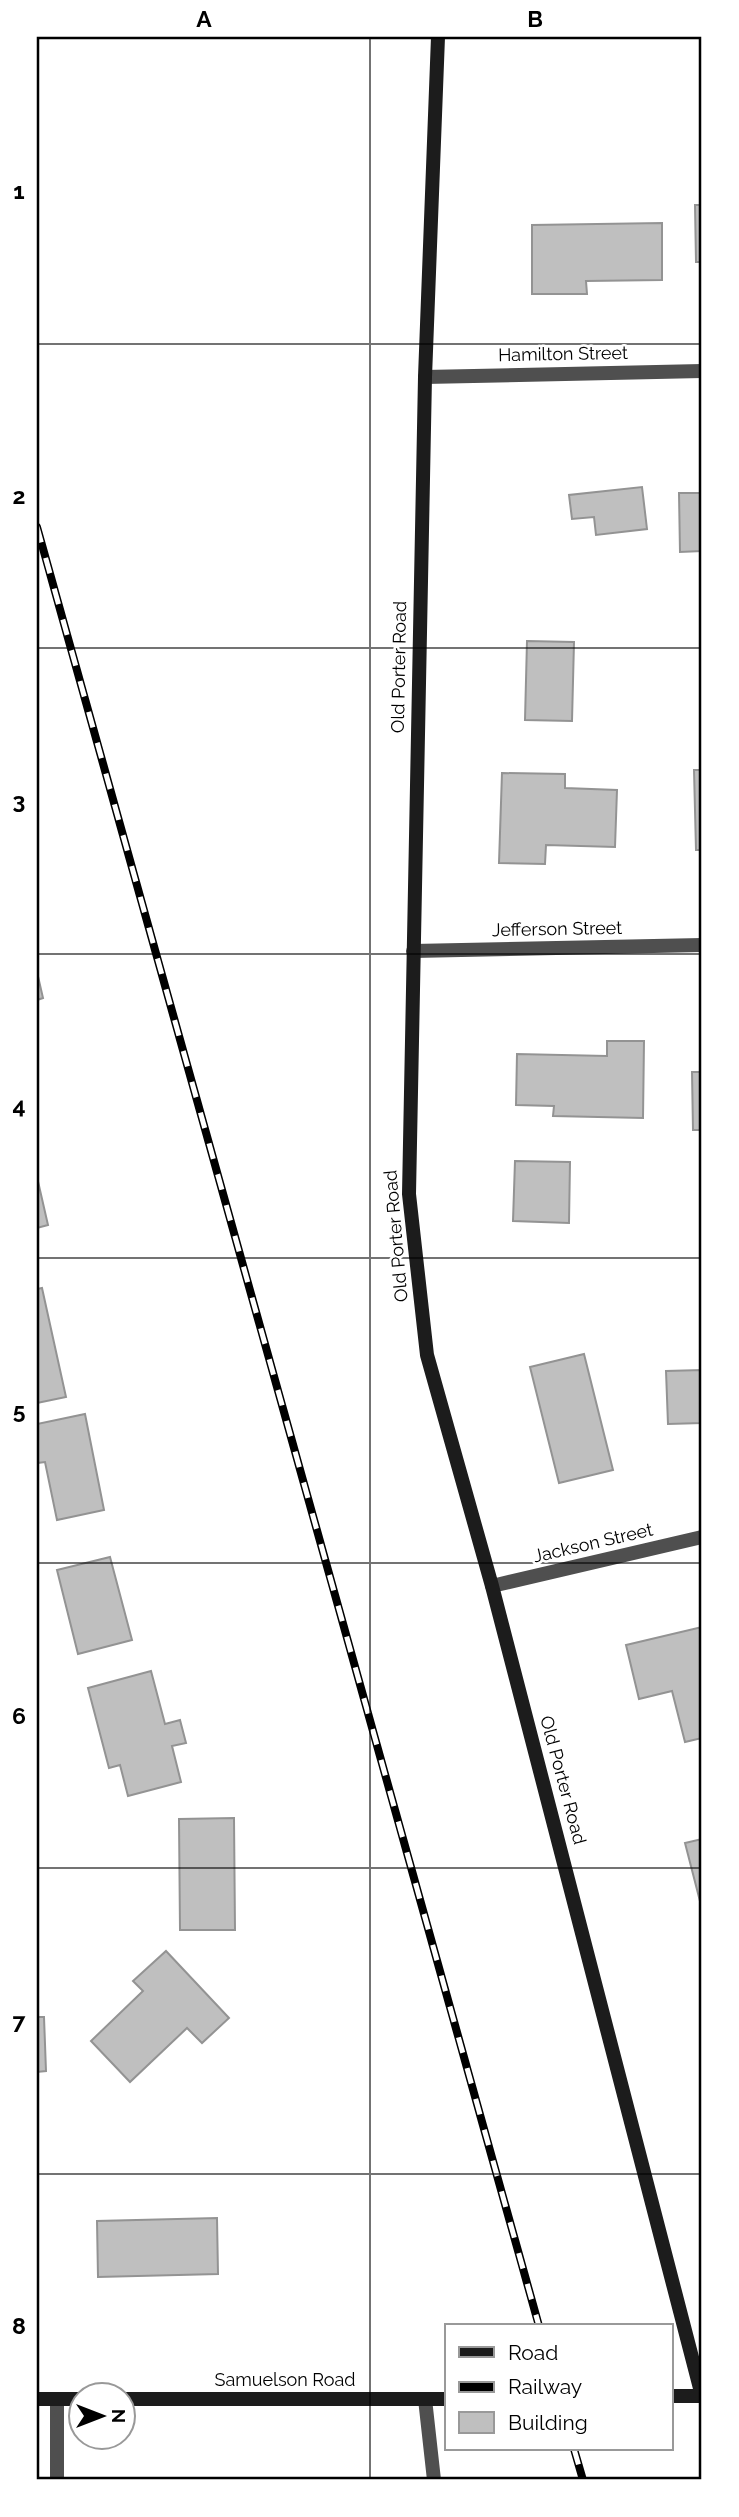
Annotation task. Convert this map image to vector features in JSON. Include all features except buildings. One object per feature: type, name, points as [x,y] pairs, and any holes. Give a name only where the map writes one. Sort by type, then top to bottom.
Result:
[{"type":"street","name":"Old Porter Road","points":[[438,37],[425,377],[409,1194],[427,1354],[492,1586],[702,2396]]},
{"type":"street","name":"Hamilton Street","points":[[425,377],[702,371]]},
{"type":"street","name":"Jefferson Street","points":[[412,951],[702,945]]},
{"type":"street","name":"Jackson Street","points":[[492,1586],[702,1537]]},
{"type":"street","points":[[672,2396],[702,2396]]},
{"type":"street","points":[[37,2399],[66,2399]]},
{"type":"street","points":[[57,2399],[57,2480]]},
{"type":"street","name":"Samuelson Road","points":[[136,2399],[445,2399]]},
{"type":"street","points":[[425,2399],[434,2480]]},
{"type":"railway","points":[[37,527],[538,2324]]},
{"type":"railway","points":[[574,2450],[583,2480]]}]
